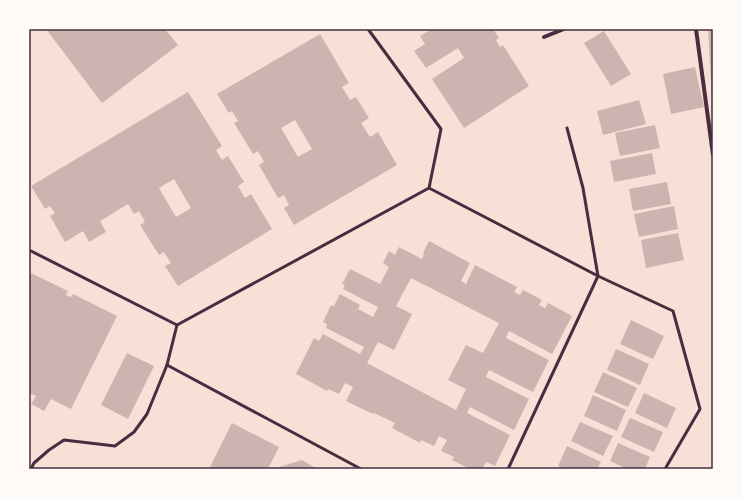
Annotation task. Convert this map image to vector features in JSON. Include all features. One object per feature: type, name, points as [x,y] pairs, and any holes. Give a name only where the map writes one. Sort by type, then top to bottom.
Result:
[{"type":"street","points":[[544,37],[564,29]]},
{"type":"street","points":[[696,29],[713,155]]},
{"type":"lane","points":[[31,469],[34,463],[64,440],[115,446],[134,432],[147,414],[167,365],[177,325],[429,188],[441,130],[368,29]]},
{"type":"lane","points":[[508,469],[598,276],[583,188],[567,128]]},
{"type":"lane","points":[[429,188],[598,276],[673,311],[700,409],[665,469]]},
{"type":"lane","points":[[29,250],[177,325]]},
{"type":"lane","points":[[167,365],[361,469]]},
{"type":"building","points":[[46,29],[165,29],[178,45],[102,103]]},
{"type":"building","points":[[432,29],[493,29],[499,38],[496,40],[500,47],[503,45],[529,86],[464,128],[432,79],[464,58],[458,48],[426,68],[414,51],[425,44],[420,36]]},
{"type":"building","points":[[708,29],[713,29],[713,100],[712,100]]},
{"type":"building","points":[[604,31],[631,74],[611,86],[584,43]]},
{"type":"building","points":[[320,34],[349,83],[342,87],[350,100],[356,97],[369,118],[361,123],[370,137],[378,132],[397,165],[294,225],[284,208],[289,205],[284,195],[278,198],[259,165],[264,162],[258,151],[253,154],[234,123],[238,121],[232,111],[229,113],[217,94]],"holes":[[[295,120],[312,149],[298,157],[281,128]]]},
{"type":"building","points":[[695,67],[704,107],[671,114],[663,74]]},
{"type":"building","points":[[188,92],[222,146],[216,150],[222,160],[228,156],[244,182],[238,186],[245,198],[251,194],[272,229],[178,286],[165,266],[171,263],[164,252],[159,255],[140,225],[145,222],[139,211],[134,214],[128,204],[100,221],[106,232],[89,242],[83,231],[65,242],[50,216],[55,213],[50,206],[45,209],[31,186]],"holes":[[[174,179],[191,208],[176,217],[159,188]]]},
{"type":"building","points":[[639,100],[646,124],[603,135],[597,111]]},
{"type":"building","points":[[655,125],[660,148],[620,156],[615,133]]},
{"type":"building","points":[[652,153],[656,174],[614,182],[610,161]]},
{"type":"building","points":[[667,182],[671,204],[633,211],[629,189]]},
{"type":"building","points":[[674,206],[678,229],[639,237],[634,214]]},
{"type":"building","points":[[678,233],[684,260],[646,268],[641,240]]},
{"type":"building","points":[[429,241],[470,263],[461,281],[466,284],[475,265],[517,287],[514,292],[520,295],[523,290],[542,300],[539,305],[545,308],[548,303],[572,316],[552,354],[509,331],[506,338],[549,360],[533,392],[489,370],[486,377],[529,399],[514,430],[470,407],[467,413],[510,435],[495,466],[486,462],[482,469],[470,469],[452,460],[454,457],[441,451],[447,440],[439,436],[434,446],[421,440],[420,443],[392,428],[395,423],[346,401],[353,387],[345,383],[339,394],[328,389],[327,391],[296,374],[314,338],[319,341],[323,334],[360,354],[364,347],[326,328],[327,324],[323,322],[331,305],[334,306],[340,294],[360,305],[358,309],[373,317],[378,307],[343,289],[345,285],[342,284],[350,269],[380,284],[389,267],[383,263],[389,251],[395,255],[399,247],[422,259],[423,253]],"holes":[[[411,278],[499,323],[483,353],[466,345],[448,380],[466,389],[456,410],[367,363],[378,342],[394,350],[412,314],[396,306]]]},
{"type":"building","points":[[29,272],[68,291],[66,295],[71,297],[73,294],[117,316],[71,409],[51,399],[44,411],[31,404],[36,396],[29,393]]},
{"type":"building","points":[[631,320],[664,336],[653,359],[620,344]]},
{"type":"building","points":[[616,349],[649,364],[640,385],[607,370]]},
{"type":"building","points":[[127,353],[154,366],[128,419],[101,405]]},
{"type":"building","points":[[603,372],[637,388],[628,407],[594,392]]},
{"type":"building","points":[[644,393],[676,408],[667,428],[635,413]]},
{"type":"building","points":[[593,395],[626,410],[617,431],[584,416]]},
{"type":"building","points":[[630,418],[663,432],[654,452],[621,437]]},
{"type":"building","points":[[580,422],[613,436],[603,456],[571,441]]},
{"type":"building","points":[[232,423],[279,447],[268,469],[209,469]]},
{"type":"building","points":[[618,443],[650,457],[645,469],[627,469],[610,461]]},
{"type":"building","points":[[567,446],[601,462],[597,469],[564,469],[558,466]]},
{"type":"building","points":[[302,460],[317,469],[279,469],[279,467]]}]
